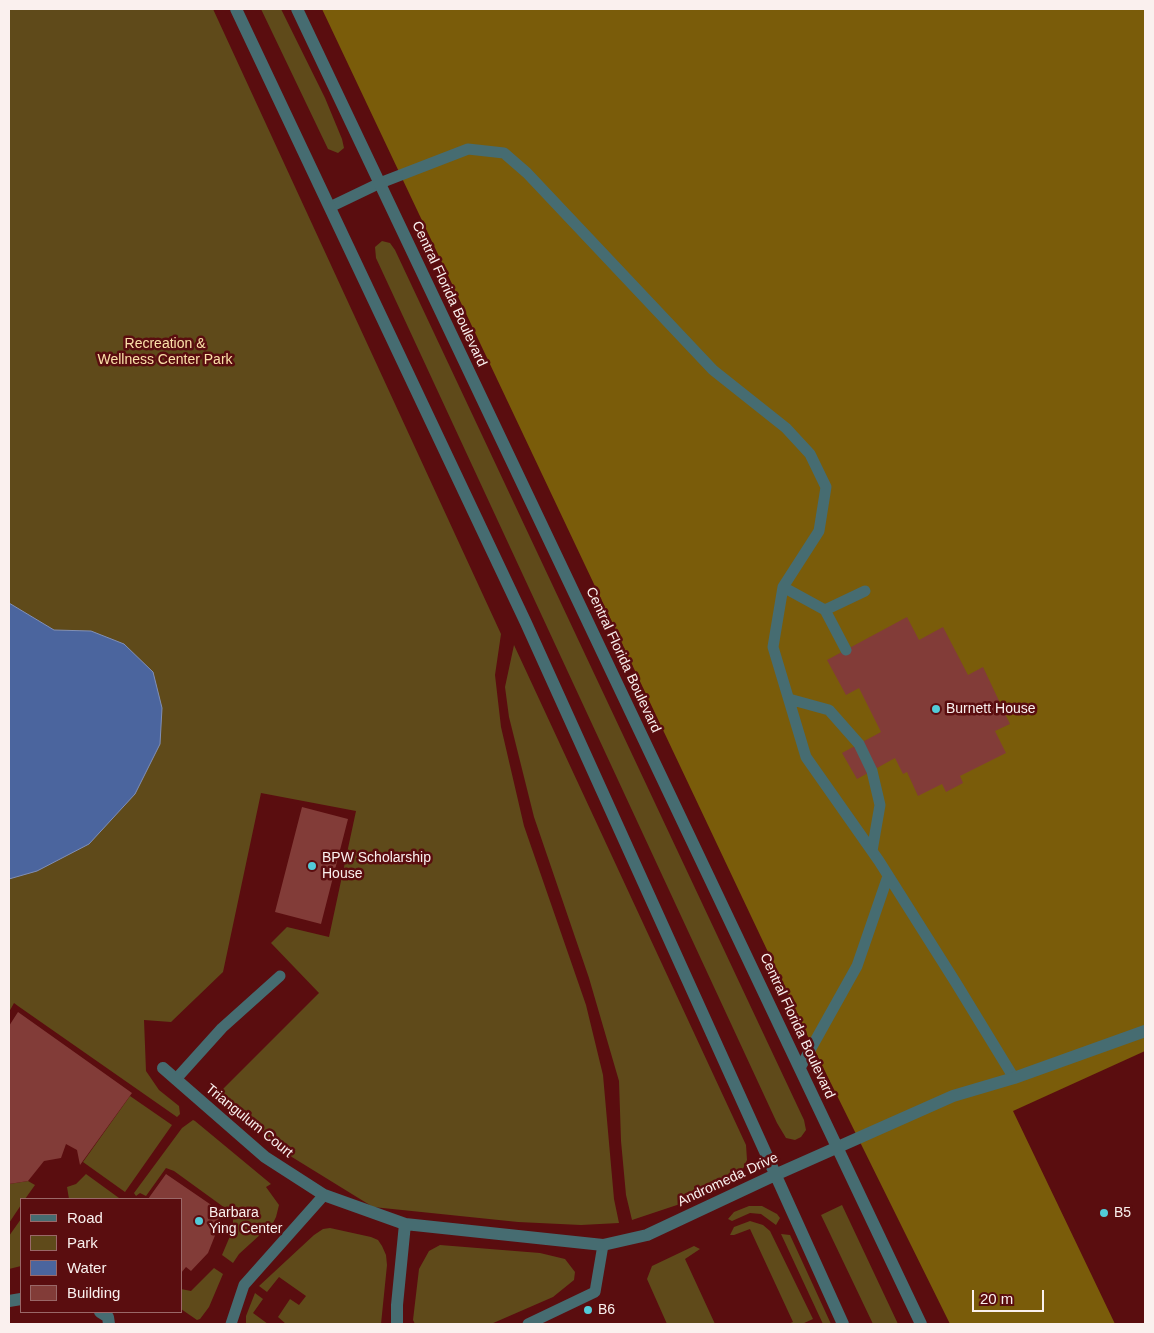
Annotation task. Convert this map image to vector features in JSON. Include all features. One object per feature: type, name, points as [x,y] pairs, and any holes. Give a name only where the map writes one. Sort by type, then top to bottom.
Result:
[{"type":"street","points":[[236,9],[526,623],[843,1324]]},
{"type":"street","name":"Central Florida Boulevard","points":[[298,9],[922,1324]]},
{"type":"street","name":"Andromeda Drive","points":[[405,1224],[603,1245],[647,1235],[775,1175],[953,1096],[1014,1078],[1145,1031]]},
{"type":"street","name":"Triangulum Court","points":[[162,1068],[265,1156],[324,1196],[405,1224]]},
{"type":"street","points":[[397,1324],[397,1305],[405,1224]]},
{"type":"street","points":[[102,1313],[108,1317],[109,1324]]},
{"type":"lane","points":[[330,206],[380,183],[468,149],[504,153],[527,173],[713,370],[786,428],[810,454],[826,487],[819,531],[783,587],[773,647],[806,757],[872,851],[1014,1078]]},
{"type":"lane","points":[[783,587],[825,610],[846,650]]},
{"type":"lane","points":[[825,610],[865,591]]},
{"type":"lane","points":[[789,699],[829,710],[859,744],[872,770],[880,806],[872,851]]},
{"type":"lane","points":[[800,1068],[857,966],[888,876]]},
{"type":"lane","points":[[176,1079],[222,1028],[280,976]]},
{"type":"lane","points":[[231,1324],[244,1285],[324,1196]]},
{"type":"lane","points":[[528,1324],[595,1292],[603,1245]]},
{"type":"green space","name":"Recreation & Wellness Center Park","points":[[9,9],[213,9],[501,634],[495,675],[501,727],[524,826],[586,1005],[603,1075],[614,1199],[619,1223],[581,1225],[518,1222],[373,1207],[287,1154],[219,1093],[319,993],[271,943],[287,927],[329,937],[356,811],[261,793],[223,972],[171,1022],[144,1020],[146,1071],[159,1090],[179,1106],[180,1114],[177,1117],[14,1003],[9,1012]]},
{"type":"green space","points":[[261,9],[281,9],[325,98],[342,139],[344,148],[338,153],[328,149]]},
{"type":"green space","points":[[382,241],[390,243],[395,250],[804,1120],[806,1130],[801,1137],[795,1140],[786,1138],[777,1123],[376,258],[375,247]]},
{"type":"green space","points":[[514,645],[746,1145],[747,1160],[741,1173],[729,1182],[683,1203],[632,1220],[626,1195],[621,1141],[619,1081],[589,978],[534,817],[509,717],[505,687]]},
{"type":"green space","points":[[130,1096],[172,1125],[125,1192],[83,1162]]},
{"type":"green space","points":[[193,1120],[271,1184],[266,1187],[279,1205],[273,1223],[239,1254],[233,1263],[222,1255],[233,1229],[233,1218],[225,1208],[174,1171],[166,1168],[146,1196],[140,1193],[136,1196],[134,1193],[182,1128]]},
{"type":"green space","points":[[86,1174],[119,1198],[69,1198],[67,1187],[76,1184]]},
{"type":"green space","points":[[28,1181],[35,1185],[26,1198],[20,1198],[20,1206],[9,1223],[9,1184]]},
{"type":"green space","points":[[842,1205],[898,1324],[873,1324],[821,1215]]},
{"type":"green space","points":[[749,1206],[762,1206],[777,1214],[780,1218],[776,1225],[761,1214],[750,1213],[732,1221],[728,1219],[734,1212]]},
{"type":"green space","points":[[20,1220],[20,1266],[9,1269],[9,1236]]},
{"type":"green space","points":[[750,1221],[763,1225],[770,1231],[813,1319],[802,1324],[788,1324],[793,1322],[750,1229],[730,1235],[734,1227]]},
{"type":"green space","points":[[330,1228],[371,1237],[378,1240],[382,1246],[386,1255],[387,1265],[381,1324],[286,1324],[278,1317],[290,1299],[299,1305],[306,1296],[279,1277],[267,1292],[259,1286],[314,1235],[323,1229]]},
{"type":"green space","points":[[781,1234],[790,1235],[831,1324],[823,1324]]},
{"type":"green space","points":[[440,1245],[540,1253],[565,1259],[575,1272],[574,1280],[553,1297],[491,1324],[415,1324],[413,1320],[419,1269],[429,1251]]},
{"type":"green space","points":[[694,1246],[700,1249],[685,1259],[715,1324],[667,1324],[647,1279],[652,1266]]},
{"type":"green space","points":[[214,1268],[223,1274],[209,1307],[200,1319],[197,1320],[182,1310],[182,1289],[191,1291]]},
{"type":"green space","points":[[255,1293],[263,1299],[253,1313],[268,1324],[246,1324],[246,1316]]},
{"type":"shaded area","points":[[322,9],[1145,9],[1145,1051],[1013,1111],[1115,1324],[950,1324],[812,1045]]},
{"type":"water","points":[[9,603],[54,630],[91,631],[124,644],[153,672],[162,708],[160,744],[135,794],[89,844],[37,871],[9,879]]},
{"type":"building","name":"Burnett House","points":[[907,617],[919,640],[943,627],[968,675],[983,667],[1010,724],[995,731],[1006,753],[960,776],[963,783],[946,792],[942,784],[918,796],[907,772],[903,774],[895,758],[857,779],[842,753],[881,732],[859,688],[846,695],[827,660]]},
{"type":"building","name":"BPW Scholarship House","points":[[302,807],[348,819],[321,924],[275,912]]},
{"type":"building","points":[[18,1012],[132,1093],[80,1165],[77,1150],[66,1144],[61,1158],[44,1161],[28,1181],[9,1184],[9,1026]]},
{"type":"building","name":"Barbara Ying Center","points":[[166,1174],[223,1213],[212,1229],[216,1233],[208,1253],[191,1271],[186,1267],[182,1272],[182,1198],[149,1198]]},
{"type":"place","name":"Burnett House","points":[[936,709]]},
{"type":"place","name":"BPW Scholarship House","points":[[312,866]]},
{"type":"place","name":"B5","points":[[1104,1213]]},
{"type":"place","name":"Barbara Ying Center","points":[[199,1221]]},
{"type":"place","name":"B6","points":[[588,1310]]}]
